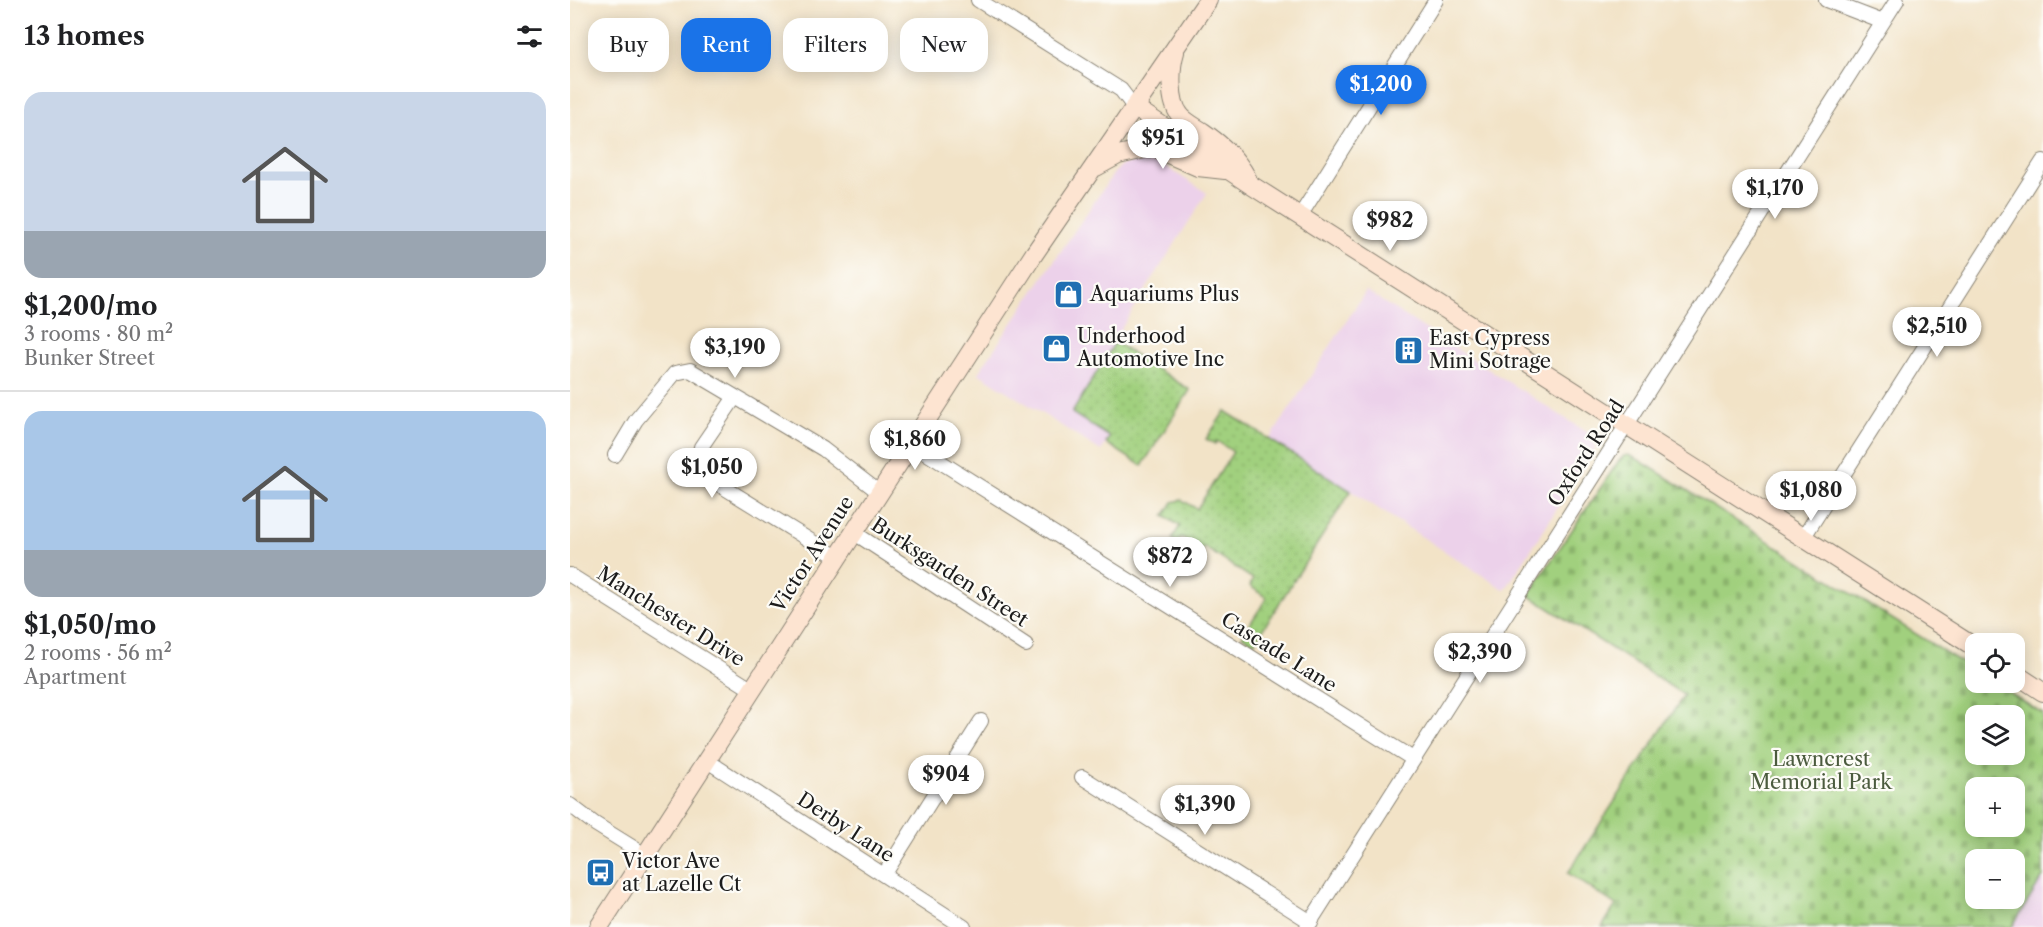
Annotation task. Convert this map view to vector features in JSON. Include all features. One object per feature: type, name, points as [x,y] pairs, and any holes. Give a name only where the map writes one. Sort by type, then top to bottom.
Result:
[{"type":"main road","name":"Victor Avenue","points":[[599,927],[751,689],[1089,172],[1208,0]]},
{"type":"main road","points":[[1180,40],[1173,58],[1171,81],[1173,96],[1180,115],[1223,146],[1239,164],[1251,185]]},
{"type":"main road","points":[[1134,106],[1229,171],[1965,641]]},
{"type":"main road","points":[[1089,172],[1118,155],[1145,149],[1165,152],[1198,167],[1229,171]]},
{"type":"main road","points":[[2025,680],[2043,692]]},
{"type":"street","points":[[978,0],[1121,90],[1134,106]]},
{"type":"street","points":[[1300,216],[1436,0]]},
{"type":"street","points":[[1826,0],[1883,22]]},
{"type":"street","name":"Oxford Road","points":[[1309,924],[1897,0]]},
{"type":"street","points":[[1803,538],[2043,161]]},
{"type":"street","points":[[615,455],[636,420],[675,373],[690,370],[823,449],[880,492]]},
{"type":"street","points":[[735,397],[701,447],[697,464],[702,474],[837,557]]},
{"type":"street","name":"Cascade Lane","points":[[912,444],[1413,759]]},
{"type":"street","name":"Burksgarden Street","points":[[853,532],[1026,645]]},
{"type":"street","name":"Manchester Drive","points":[[570,575],[751,689]]},
{"type":"street","points":[[884,875],[981,721]]},
{"type":"street","name":"Derby Lane","points":[[706,760],[884,875],[956,925]]},
{"type":"street","points":[[1082,777],[1309,924]]},
{"type":"street","points":[[570,805],[595,824],[645,855]]},
{"type":"shaded area","points":[[1142,159],[1160,163],[1207,193],[1114,340],[1115,342],[1073,413],[1110,437],[1101,451],[978,373],[1114,173],[1122,165]]},
{"type":"shaded area","points":[[1366,291],[1596,438],[1594,451],[1505,590],[1270,439]]},
{"type":"shaded area","points":[[2043,877],[2043,927],[2012,927]]},
{"type":"green space","points":[[1115,342],[1190,390],[1142,466],[1106,443],[1110,437],[1072,413]]},
{"type":"green space","points":[[1225,411],[1351,491],[1254,643],[1242,636],[1267,598],[1250,586],[1253,579],[1204,547],[1201,551],[1182,537],[1177,542],[1172,539],[1180,526],[1164,516],[1173,502],[1182,500],[1197,509],[1233,452],[1217,441],[1215,444],[1206,439]]},
{"type":"green space","name":"Lawncrest Memorial Park","points":[[1628,455],[1639,460],[1965,665],[1965,693],[2010,693],[2043,714],[2043,877],[2025,906],[2025,849],[1965,849],[1965,909],[2023,909],[2012,927],[1602,927],[1616,905],[1568,873],[1684,695],[1528,595],[1618,462]]},
{"type":"place","name":"Aquariums Plus","points":[[1069,294]]},
{"type":"place","name":"Underhood Automotive Inc","points":[[1056,348]]},
{"type":"place","name":"East Cypress Mini Sotrage","points":[[1408,350]]},
{"type":"place","name":"Victor Ave at Lazelle Ct","points":[[601,872]]}]
